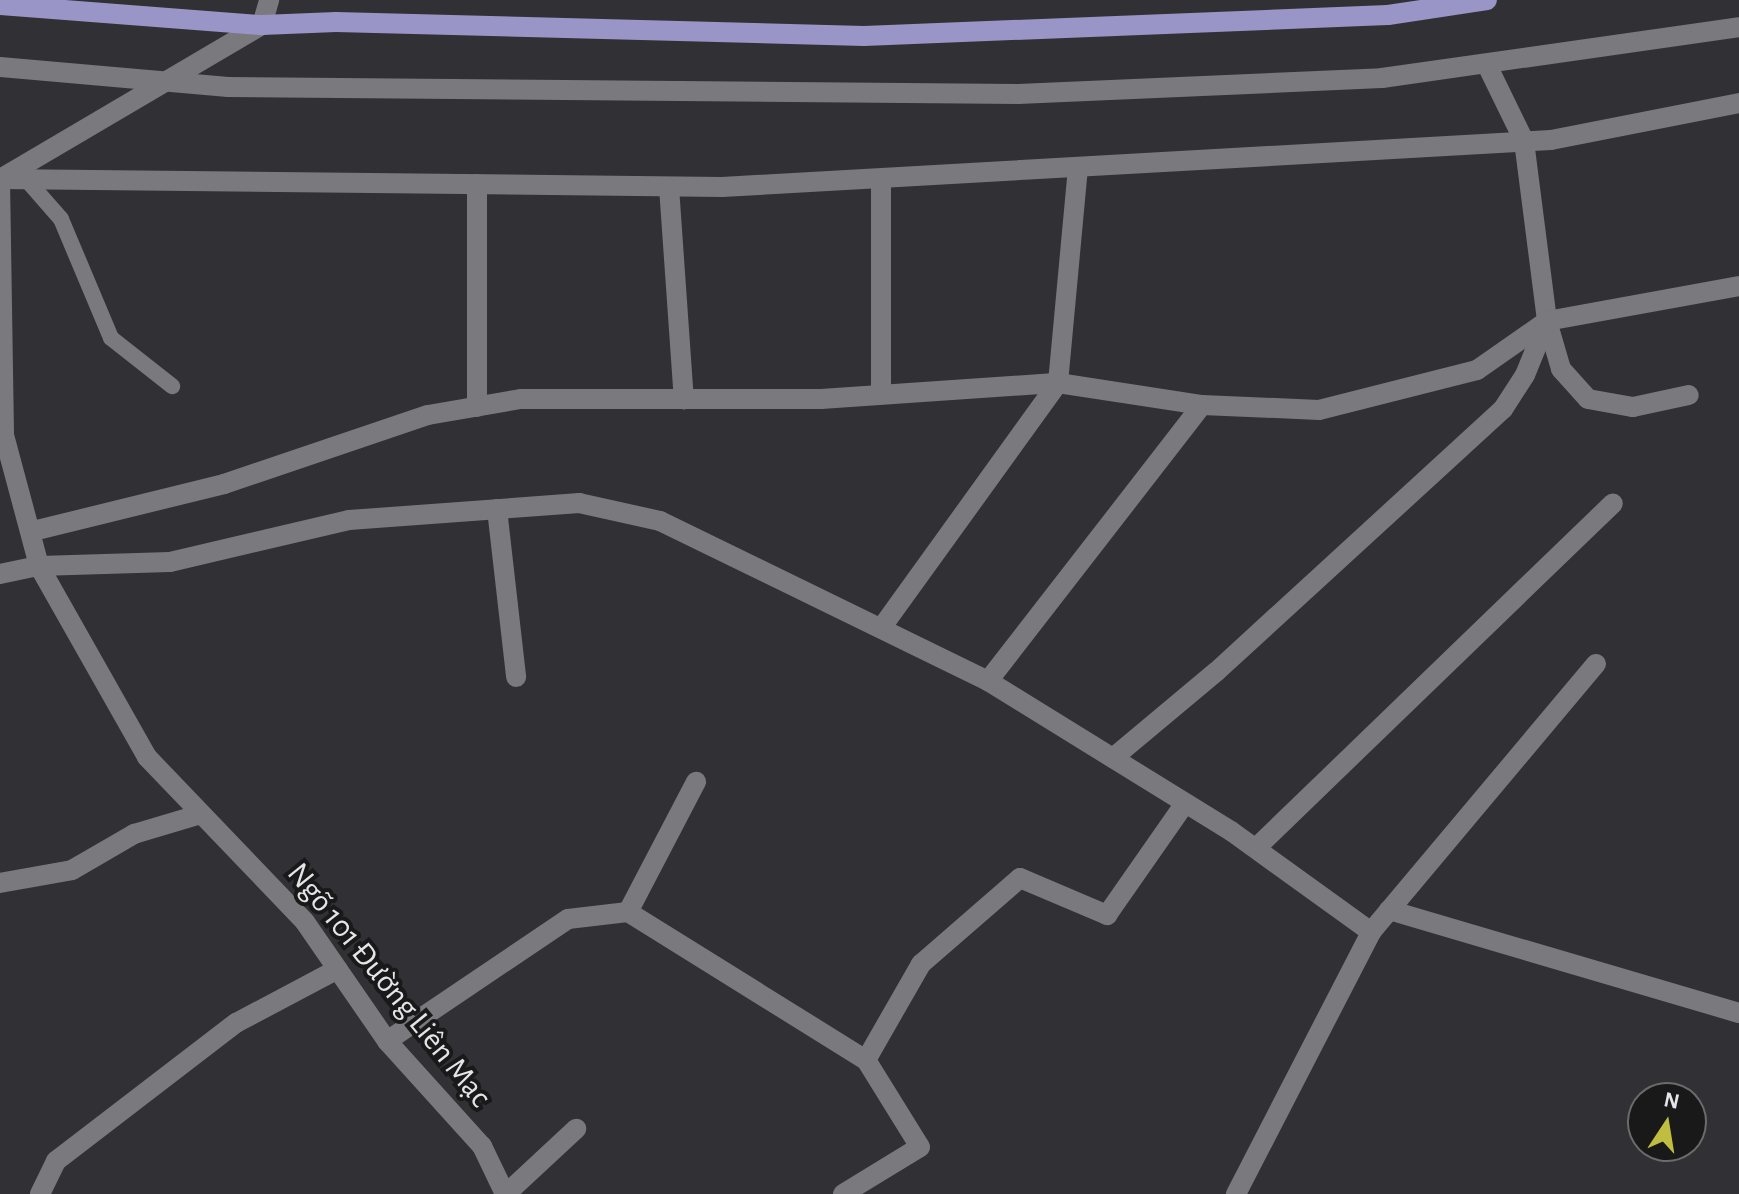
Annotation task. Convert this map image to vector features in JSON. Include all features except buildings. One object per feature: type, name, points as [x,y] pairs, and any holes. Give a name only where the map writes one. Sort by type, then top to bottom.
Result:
[{"type":"main road","points":[[0,5],[262,25],[336,22],[864,36],[1388,15],[1487,0]]},
{"type":"street","points":[[0,179],[262,25],[269,0]]},
{"type":"street","points":[[0,67],[228,87],[1018,94],[1382,78],[1739,27]]},
{"type":"street","points":[[1487,65],[1524,141],[1547,321],[1561,369],[1588,399],[1633,407],[1689,395]]},
{"type":"street","points":[[0,179],[669,187],[881,179],[1524,141],[1739,103]]},
{"type":"street","points":[[882,627],[1058,383],[1078,167]]},
{"type":"street","name":"Ngõ 101 Đường Liên Mạc","points":[[0,179],[5,448],[33,531],[39,566],[147,757],[305,922],[387,1041],[482,1146],[506,1194]]},
{"type":"street","points":[[881,179],[881,394]]},
{"type":"street","points":[[477,184],[477,407]]},
{"type":"street","points":[[669,187],[684,399]]},
{"type":"street","points":[[33,531],[224,484],[428,415],[521,399],[881,394],[1058,383],[1202,405],[1319,410],[1477,370],[1547,321],[1739,286]]},
{"type":"street","points":[[1113,758],[1216,672],[1503,409],[1525,375],[1547,321]]},
{"type":"street","points":[[988,681],[1202,405]]},
{"type":"street","points":[[0,574],[39,566],[170,562],[349,520],[579,503],[660,521],[988,681],[1256,848],[1371,932]]},
{"type":"street","points":[[1256,848],[1613,503]]},
{"type":"street","points":[[497,509],[516,677]]},
{"type":"street","points":[[1236,1194],[1371,932],[1596,664]]},
{"type":"street","points":[[628,912],[696,782]]},
{"type":"street","points":[[866,1060],[921,964],[1020,878],[1107,915],[1185,803]]},
{"type":"street","points":[[0,883],[72,870],[134,834],[201,814]]},
{"type":"street","points":[[1389,910],[1739,1013]]},
{"type":"street","points":[[387,1041],[568,919],[628,912],[866,1060],[920,1147],[843,1194]]},
{"type":"street","points":[[40,1194],[56,1161],[236,1023],[338,969]]},
{"type":"street","points":[[506,1194],[576,1129]]},
{"type":"lane","points":[[26,179],[61,219],[111,338],[172,386]]}]
